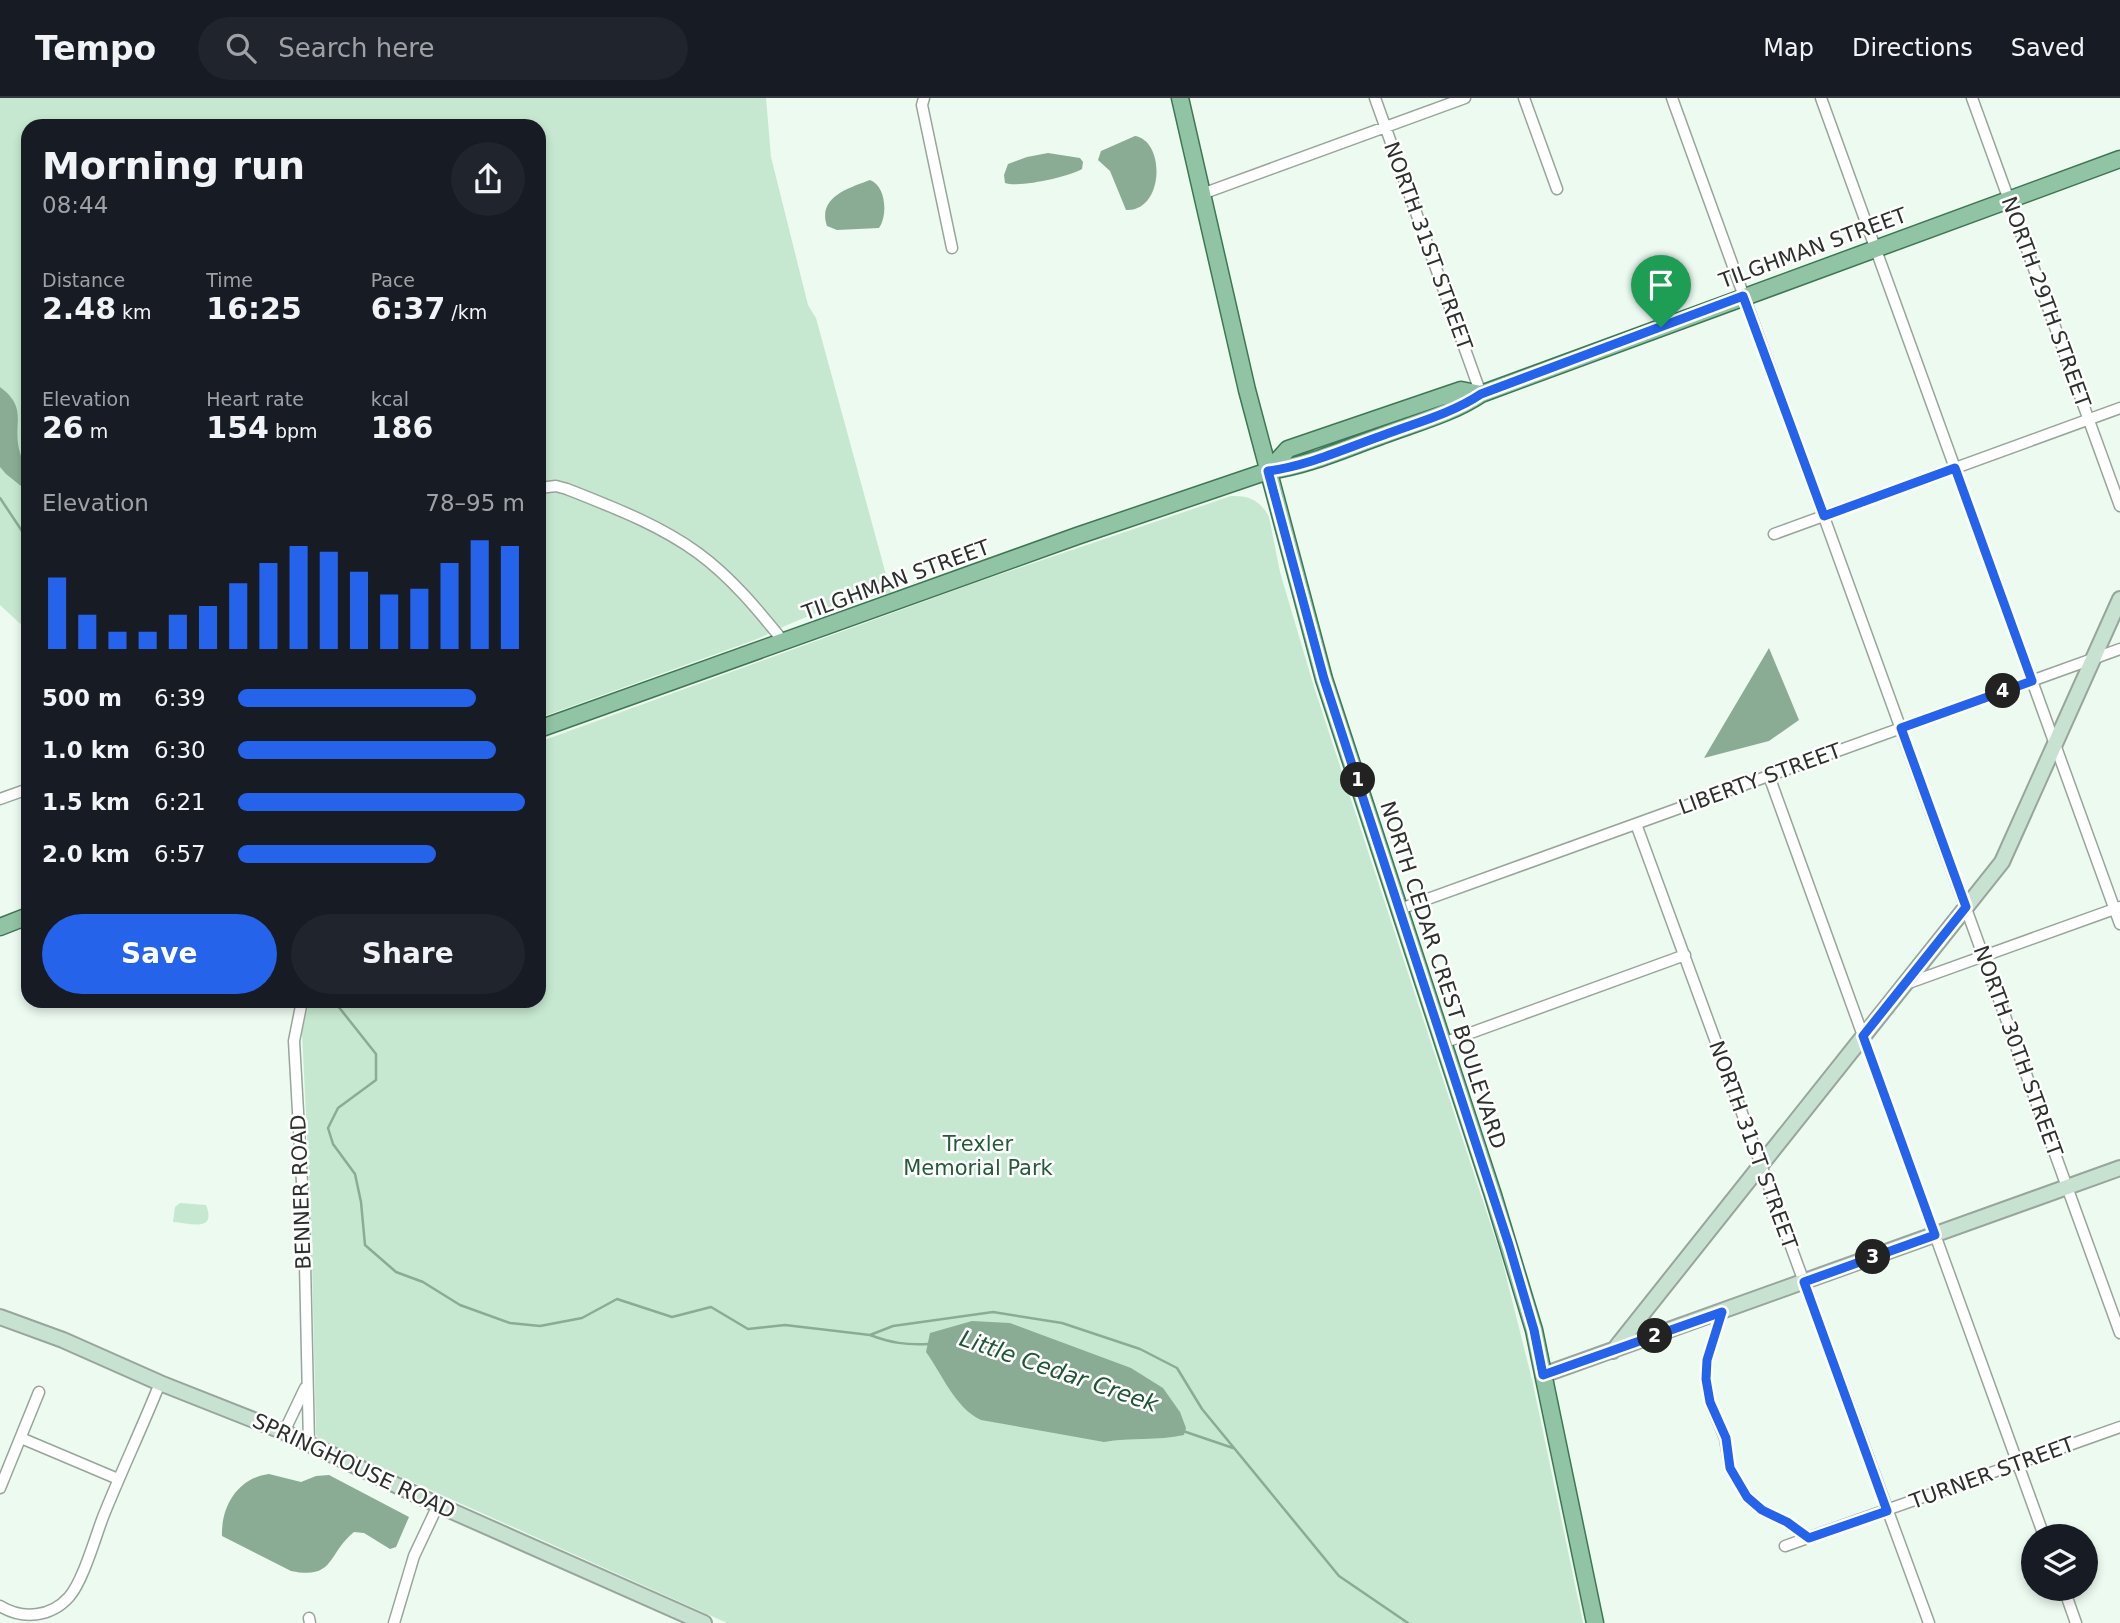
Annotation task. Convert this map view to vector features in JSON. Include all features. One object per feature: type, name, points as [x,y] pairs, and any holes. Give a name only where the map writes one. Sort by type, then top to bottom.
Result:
[{"type":"main road","name":"NORTH CEDAR CREST BOULEVARD","points":[[1180,98],[1268,471],[1324,679],[1509,1245],[1534,1330],[1595,1623]]},
{"type":"main road","name":"TILGHMAN STREET","points":[[546,727],[1077,536],[1268,471],[1291,468],[1380,436],[1464,405],[1481,394],[2120,159]]},
{"type":"main road","points":[[0,927],[21,919]]},
{"type":"street","points":[[924,98],[922,105],[952,248]]},
{"type":"street","name":"NORTH 31ST STREET","points":[[1375,98],[1481,394]]},
{"type":"street","points":[[1202,194],[1465,98]]},
{"type":"street","points":[[1524,98],[1557,190]]},
{"type":"street","name":"NORTH 30TH STREET","points":[[1672,98],[2120,1333]]},
{"type":"street","points":[[1821,98],[2117,908],[2120,924]]},
{"type":"street","name":"NORTH 29TH STREET","points":[[1972,98],[2120,506]]},
{"type":"street","points":[[1774,534],[2120,408]]},
{"type":"street","points":[[546,487],[567,489],[660,529],[698,553],[724,575],[785,642]]},
{"type":"street","points":[[1613,1351],[2002,862],[2120,599]]},
{"type":"street","name":"LIBERTY STREET","points":[[1400,909],[2120,649]]},
{"type":"street","points":[[1769,775],[2040,1524]]},
{"type":"street","points":[[0,799],[21,792]]},
{"type":"street","name":"NORTH 31ST STREET","points":[[1636,824],[1929,1623]]},
{"type":"street","points":[[1904,985],[2117,908]]},
{"type":"street","points":[[1443,1043],[1685,955]]},
{"type":"street","name":"BENNER ROAD","points":[[301,1008],[294,1041],[304,1218],[309,1444]]},
{"type":"street","points":[[1543,1375],[2120,1168]]},
{"type":"street","points":[[1722,1312],[1707,1360],[1706,1379],[1710,1402],[1726,1438],[1730,1468],[1747,1497],[1762,1510],[1787,1522],[1809,1538]]},
{"type":"street","name":"SPRINGHOUSE ROAD","points":[[0,1317],[284,1432],[438,1505],[704,1623]]},
{"type":"street","points":[[1637,1321],[1650,1329],[1671,1330]]},
{"type":"street","points":[[0,1606],[15,1613],[37,1614],[48,1612],[68,1598],[160,1383]]},
{"type":"street","name":"BENNER ROAD","points":[[284,1432],[306,1385]]},
{"type":"street","points":[[0,1488],[38,1392]]},
{"type":"street","name":"TURNER STREET","points":[[1785,1546],[2120,1427]]},
{"type":"street","points":[[21,1438],[118,1479]]},
{"type":"street","points":[[394,1623],[414,1556],[438,1505]]},
{"type":"street","points":[[2068,1601],[2076,1623]]},
{"type":"green space","points":[[0,98],[766,98],[771,157],[808,305],[816,318],[891,593],[822,611],[757,639],[546,715],[546,119],[21,119],[21,624],[0,605]]},
{"type":"green space","name":"Trexler Memorial Park","points":[[1231,496],[1254,500],[1269,517],[1280,572],[1314,687],[1501,1256],[1533,1384],[1583,1623],[727,1623],[319,1440],[316,1434],[311,1219],[302,1032],[307,1008],[546,1008],[546,739],[972,584]]},
{"type":"green space","points":[[180,1203],[206,1205],[208,1220],[200,1224],[173,1222],[175,1207]]},
{"type":"water","points":[[1135,136],[1145,141],[1152,150],[1156,162],[1156,176],[1154,189],[1148,200],[1139,208],[1126,210],[1110,171],[1098,160],[1101,151]]},
{"type":"water","points":[[1048,153],[1080,158],[1083,162],[1082,169],[1044,181],[1005,183],[1004,175],[1008,164]]},
{"type":"water","points":[[870,180],[879,188],[884,201],[884,216],[879,228],[837,230],[827,226],[825,216],[831,201],[845,190]]},
{"type":"water","points":[[0,387],[9,395],[17,409],[21,486],[0,467]]},
{"type":"water","points":[[1769,648],[1799,720],[1769,741],[1704,758]]},
{"type":"water","points":[[972,1321],[1010,1323],[1131,1368],[1163,1388],[1180,1412],[1186,1428],[1184,1435],[1104,1442],[981,1420],[956,1399],[926,1352],[930,1333]]},
{"type":"water","points":[[269,1474],[301,1482],[316,1476],[329,1475],[409,1517],[396,1547],[390,1549],[364,1533],[354,1532],[329,1563],[316,1572],[305,1573],[291,1571],[222,1536],[228,1504],[240,1487],[248,1481]]},
{"type":"waterway","name":"Little Cedar Creek","points":[[0,498],[21,530]]},
{"type":"waterway","name":"Little Cedar Creek","points":[[340,1008],[376,1054],[376,1080],[338,1108],[328,1128],[333,1144],[355,1174],[365,1245],[396,1272],[423,1282],[460,1305],[510,1323],[540,1326],[582,1318],[617,1299],[672,1317],[711,1307],[748,1329],[785,1325],[870,1335],[893,1326],[993,1312],[1062,1323],[1140,1349],[1177,1368],[1202,1409],[1339,1576],[1408,1623]]},
{"type":"waterway","name":"Little Cedar Creek","points":[[870,1335],[899,1343],[928,1344]]},
{"type":"waterway","name":"Little Cedar Creek","points":[[1183,1431],[1233,1448]]},
{"type":"route","points":[[1743,296],[1824,516],[1955,468],[2032,681],[1901,728],[1966,907],[1863,1036],[1935,1235],[1804,1282],[1887,1511],[1809,1538],[1787,1522],[1762,1510],[1747,1497],[1730,1468],[1726,1438],[1710,1402],[1706,1379],[1707,1360],[1722,1312],[1543,1375],[1534,1330],[1509,1245],[1324,679],[1268,471],[1291,468],[1391,432],[1464,405],[1481,394],[1661,327],[1743,296]]}]
